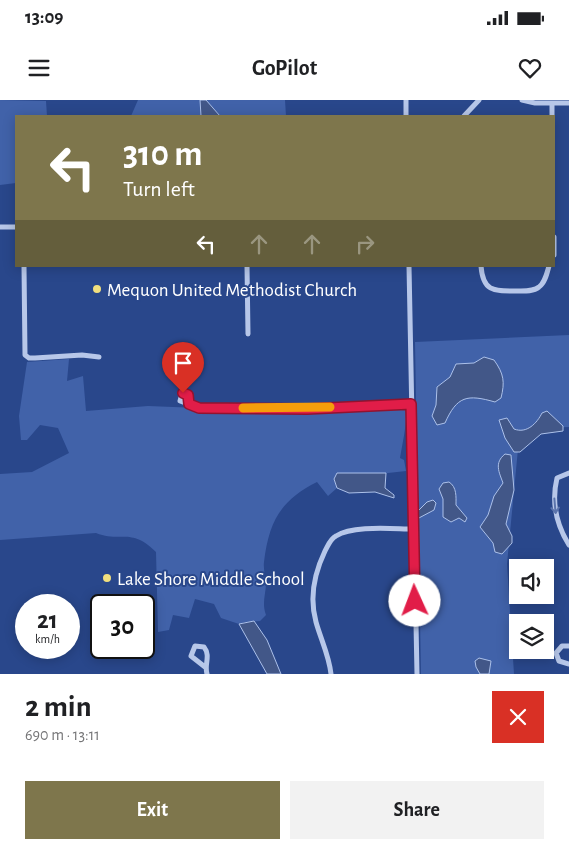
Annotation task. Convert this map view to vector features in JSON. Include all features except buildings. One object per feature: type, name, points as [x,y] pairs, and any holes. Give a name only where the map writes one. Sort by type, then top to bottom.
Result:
[{"type":"street","points":[[406,100],[406,115]]},
{"type":"street","points":[[465,115],[479,100]]},
{"type":"street","points":[[522,100],[552,104],[569,103]]},
{"type":"street","points":[[552,104],[552,115]]},
{"type":"street","points":[[0,227],[15,227]]},
{"type":"street","points":[[24,267],[25,355],[29,358],[82,355],[99,357]]},
{"type":"street","points":[[247,267],[248,334]]},
{"type":"street","points":[[409,267],[417,674]]},
{"type":"street","points":[[481,267],[482,279],[490,288],[500,291],[535,289],[542,283],[549,267]]},
{"type":"street","points":[[189,404],[199,408],[307,409],[411,404]]},
{"type":"street","points":[[569,473],[557,478],[553,492],[555,514],[569,545]]},
{"type":"street","points":[[331,674],[330,661],[316,621],[312,596],[318,567],[331,540],[337,535],[357,530],[413,529]]},
{"type":"street","points":[[569,646],[562,646],[556,653],[559,660],[569,664]]},
{"type":"street","points":[[205,667],[207,674]]},
{"type":"shaded area","points":[[0,100],[46,101],[47,115],[15,115],[15,183],[0,185]]},
{"type":"shaded area","points":[[138,100],[200,100],[201,115],[131,115]]},
{"type":"shaded area","points":[[200,100],[206,100],[219,115],[201,115]]},
{"type":"shaded area","points":[[206,100],[285,100],[286,115],[219,115]]},
{"type":"shaded area","points":[[569,335],[569,427],[546,428],[518,449],[507,564],[510,614],[509,659],[513,659],[514,674],[421,674],[415,342]]},
{"type":"shaded area","points":[[484,357],[494,360],[502,374],[503,387],[501,398],[495,402],[477,398],[464,399],[454,407],[445,423],[437,425],[432,416],[436,405],[437,387],[450,377],[456,364],[474,363]]},
{"type":"shaded area","points":[[69,359],[67,381],[83,376],[86,411],[148,406],[277,411],[406,407],[400,458],[404,460],[406,471],[334,479],[337,488],[328,496],[317,482],[294,496],[286,504],[273,523],[266,548],[264,604],[266,615],[260,621],[239,624],[221,618],[214,604],[195,599],[189,618],[173,615],[169,630],[158,632],[156,552],[147,544],[133,538],[112,537],[96,533],[0,540],[0,474],[32,472],[69,453],[58,428],[40,425],[27,440],[21,440],[19,416],[27,362]]},
{"type":"shaded area","points":[[547,411],[563,426],[563,431],[541,434],[520,452],[514,452],[505,438],[499,420],[507,418],[514,429],[523,430],[531,427],[542,413]]},
{"type":"shaded area","points":[[505,454],[511,455],[514,490],[506,524],[512,536],[512,543],[502,554],[495,552],[493,543],[480,527],[488,515],[494,496],[503,483],[498,464]]},
{"type":"shaded area","points":[[337,473],[386,473],[385,488],[394,495],[394,498],[375,492],[349,493],[337,488],[334,479]]},
{"type":"shaded area","points":[[449,482],[455,489],[456,505],[467,518],[465,522],[459,518],[451,522],[443,517],[443,499],[439,489],[443,483]]},
{"type":"shaded area","points":[[433,500],[436,503],[434,510],[417,519],[417,512],[427,502]]},
{"type":"shaded area","points":[[254,621],[267,640],[281,674],[267,674],[239,624]]},
{"type":"shaded area","points":[[479,658],[491,661],[489,674],[480,674],[475,661]]},
{"type":"slow traffic","points":[[243,408],[307,409],[330,407]]},
{"type":"place","name":"Mequon United Methodist Church","points":[[97,289]]},
{"type":"place","name":"Lake Shore Middle School","points":[[107,578]]},
{"type":"route","points":[[183,393],[187,393],[189,404],[199,408],[307,409],[411,404],[415,601]]}]
